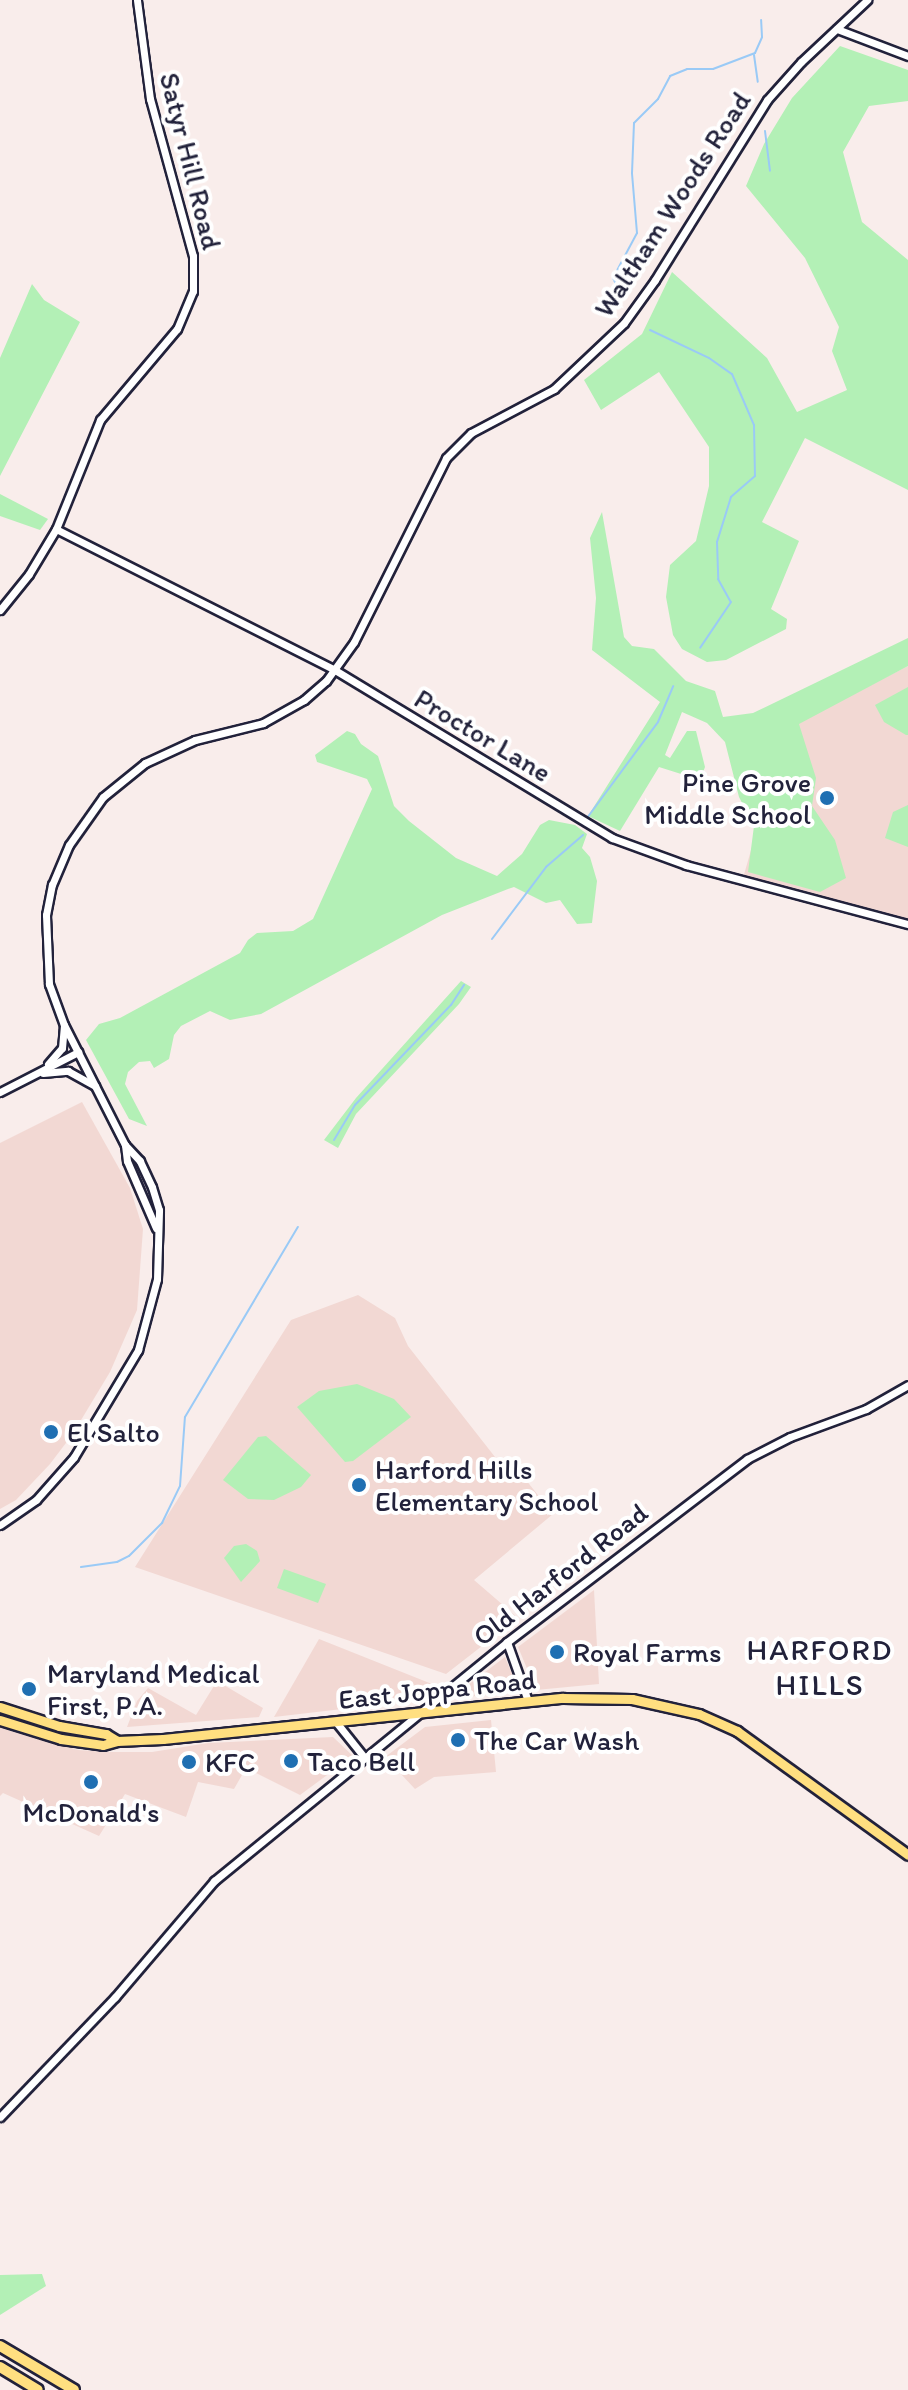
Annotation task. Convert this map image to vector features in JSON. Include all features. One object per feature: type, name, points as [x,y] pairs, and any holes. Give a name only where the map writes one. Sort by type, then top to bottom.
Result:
[{"type":"highway","points":[[0,2346],[74,2390]]},
{"type":"highway","points":[[0,2367],[38,2390]]},
{"type":"main road","name":"East Joppa Road","points":[[0,1720],[70,1741],[103,1745],[117,1741],[528,1701],[616,1697],[699,1714],[751,1740],[908,1855]]},
{"type":"main road","name":"East Joppa Road","points":[[0,1707],[59,1726],[106,1734],[117,1741]]},
{"type":"street","name":"Satyr Hill Road","points":[[0,610],[29,574],[56,529],[96,427],[177,329],[193,291],[193,256],[150,99],[137,0]]},
{"type":"street","name":"Waltham Woods Road","points":[[156,1228],[159,1210],[152,1187],[140,1161],[125,1145],[64,1025],[49,984],[46,915],[63,858],[93,809],[121,780],[157,756],[195,740],[238,731],[276,716],[304,700],[335,670],[354,642],[446,458],[471,433],[554,389],[624,323],[655,280],[767,100],[795,67],[867,0]]},
{"type":"street","points":[[837,29],[908,56]]},
{"type":"street","name":"Proctor Lane","points":[[56,529],[335,670],[612,838],[686,865],[908,924]]},
{"type":"street","points":[[33,1075],[60,1053],[64,1025]]},
{"type":"street","points":[[0,1092],[78,1052]]},
{"type":"street","points":[[33,1075],[68,1071],[95,1086]]},
{"type":"street","name":"Waltham Woods Road","points":[[0,1525],[36,1500],[60,1475],[133,1359],[154,1295],[159,1246],[156,1228],[127,1161],[125,1145]]},
{"type":"street","name":"Old Harford Road","points":[[0,2117],[115,1997],[200,1893],[364,1757],[507,1642],[747,1459],[790,1437],[866,1409],[908,1385]]},
{"type":"street","points":[[507,1642],[528,1701]]},
{"type":"street","points":[[336,1722],[364,1757]]},
{"type":"shaded area","name":"Pine Grove Middle School","points":[[908,666],[908,923],[743,878],[760,819],[733,756]]},
{"type":"shaded area","points":[[82,1102],[130,1188],[143,1229],[137,1310],[110,1372],[72,1435],[16,1500],[0,1509],[0,1143]]},
{"type":"shaded area","name":"Harford Hills Elementary School","points":[[358,1295],[395,1318],[408,1346],[495,1457],[522,1475],[553,1514],[474,1580],[518,1618],[446,1674],[135,1567],[291,1320]]},
{"type":"shaded area","points":[[594,1590],[599,1684],[536,1690],[518,1647]]},
{"type":"shaded area","points":[[319,1639],[437,1686],[419,1700],[274,1717]]},
{"type":"shaded area","points":[[505,1657],[519,1691],[451,1699],[452,1697]]},
{"type":"shaded area","points":[[217,1681],[263,1708],[259,1717],[127,1727],[137,1701],[148,1688],[196,1715]]},
{"type":"shaded area","points":[[491,1720],[496,1772],[434,1777],[415,1789],[385,1757],[425,1727]]},
{"type":"shaded area","points":[[0,1728],[78,1750],[107,1752],[152,1752],[208,1743],[333,1737],[353,1756],[300,1795],[246,1768],[234,1789],[198,1782],[186,1817],[125,1794],[99,1836],[3,1793],[0,1796]]},
{"type":"green space","points":[[840,46],[908,70],[908,101],[869,106],[843,152],[862,222],[908,260],[908,490],[805,438],[762,522],[799,541],[771,609],[787,619],[786,629],[726,660],[707,662],[682,649],[673,635],[666,597],[670,565],[696,541],[709,486],[709,447],[659,372],[601,410],[584,380],[642,334],[672,272],[767,358],[797,412],[847,390],[832,351],[839,327],[805,258],[746,186],[764,144],[792,98]]},
{"type":"green space","points":[[32,284],[44,300],[80,322],[0,476],[0,358]]},
{"type":"green space","points":[[0,494],[48,519],[40,530],[0,516]]},
{"type":"green space","points":[[602,512],[624,637],[632,646],[654,649],[686,681],[715,691],[723,717],[753,713],[908,638],[908,666],[799,724],[816,778],[812,806],[835,840],[846,878],[820,892],[748,872],[754,826],[739,797],[725,742],[707,723],[682,712],[665,755],[670,758],[687,731],[696,731],[705,767],[700,780],[659,767],[620,831],[588,816],[660,702],[592,650],[596,598],[590,538]]},
{"type":"green space","points":[[908,687],[906,735],[884,722],[875,705]]},
{"type":"green space","points":[[347,731],[355,734],[361,744],[378,756],[394,806],[409,821],[456,858],[497,876],[522,854],[540,825],[549,820],[575,825],[587,834],[582,848],[590,857],[597,881],[592,923],[577,924],[560,900],[546,903],[514,887],[442,915],[261,1014],[230,1020],[210,1011],[181,1026],[174,1035],[169,1059],[154,1068],[150,1061],[139,1062],[128,1072],[125,1084],[147,1126],[129,1119],[86,1040],[99,1024],[120,1018],[240,953],[257,933],[293,931],[313,919],[372,789],[367,779],[317,762],[315,755]]},
{"type":"green space","points":[[908,805],[908,847],[885,838],[893,812]]},
{"type":"green space","points":[[461,981],[471,987],[459,1004],[356,1114],[338,1148],[324,1140],[356,1098]]},
{"type":"green space","points":[[357,1384],[394,1399],[411,1417],[353,1461],[345,1462],[297,1407],[319,1391]]},
{"type":"green space","points":[[266,1436],[311,1475],[301,1487],[274,1500],[248,1499],[223,1480],[258,1437]]},
{"type":"green space","points":[[246,1544],[257,1551],[260,1561],[241,1582],[224,1558],[234,1546]]},
{"type":"green space","points":[[284,1569],[326,1584],[318,1603],[277,1588]]},
{"type":"green space","points":[[42,2274],[46,2286],[0,2315],[0,2275]]},
{"type":"waterway","points":[[621,295],[613,278],[637,233],[632,173],[634,123],[658,99],[670,76],[687,69],[713,69],[755,53],[762,37],[761,20]]},
{"type":"waterway","points":[[754,55],[758,82]]},
{"type":"waterway","points":[[765,131],[770,171]]},
{"type":"waterway","points":[[650,330],[709,358],[732,374],[754,425],[755,476],[731,497],[717,542],[718,579],[731,602],[700,648]]},
{"type":"waterway","points":[[587,818],[658,722],[673,686]]},
{"type":"waterway","points":[[492,939],[546,867],[583,835]]},
{"type":"waterway","points":[[334,1140],[355,1105],[451,1005],[464,985]]},
{"type":"waterway","points":[[81,1567],[117,1562],[129,1556],[162,1523],[180,1486],[185,1417],[298,1227]]},
{"type":"place","name":"Pine Grove Middle School","points":[[827,798]]},
{"type":"place","name":"El Salto","points":[[51,1432]]},
{"type":"place","name":"Harford Hills Elementary School","points":[[359,1485]]},
{"type":"place","name":"Royal Farms","points":[[557,1652]]},
{"type":"place","name":"Maryland Medical First, P.A.","points":[[29,1689]]},
{"type":"place","name":"The Car Wash","points":[[458,1740]]},
{"type":"place","name":"Taco Bell","points":[[291,1761]]},
{"type":"place","name":"KFC","points":[[189,1762]]},
{"type":"place","name":"McDonald's","points":[[91,1782]]},
{"type":"district","name":"HARFORD HILLS","points":[[820,1667]]}]
